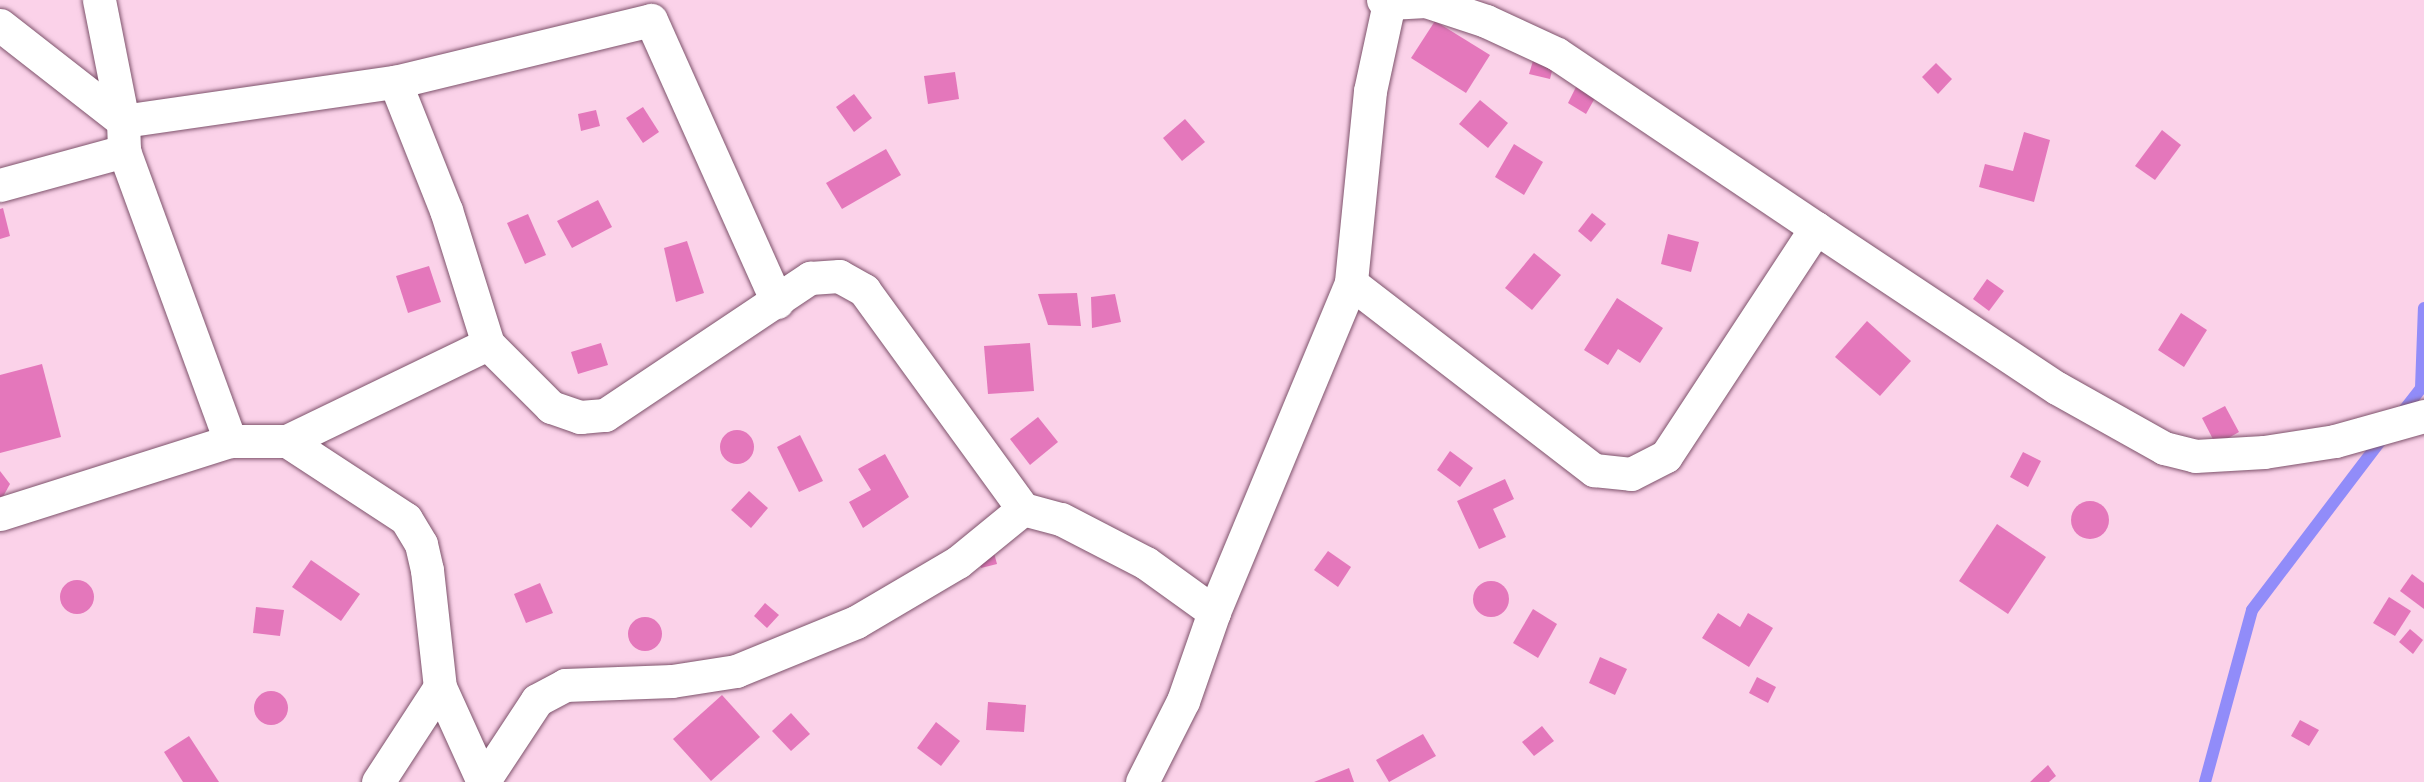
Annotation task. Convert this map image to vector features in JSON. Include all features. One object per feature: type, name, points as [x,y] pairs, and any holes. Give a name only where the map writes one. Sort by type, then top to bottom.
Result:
[{"type":"street","points":[[99,0],[123,136],[230,441]]},
{"type":"street","points":[[1142,782],[1183,701],[1214,612],[1351,283],[1370,91],[1386,1],[1426,1],[1486,21],[1557,54],[2057,388],[2164,448],[2196,456],[2264,452],[2335,441],[2424,416]]},
{"type":"street","points":[[0,184],[123,136],[395,82],[648,10],[777,302]]},
{"type":"street","points":[[0,25],[123,136]]},
{"type":"street","points":[[395,82],[446,210],[488,344],[551,407],[580,417],[605,415],[810,278],[839,276],[864,290],[1023,508],[1061,519],[1146,563],[1214,612]]},
{"type":"street","points":[[1351,283],[1562,449],[1594,470],[1631,474],[1666,456],[1693,422],[1816,228]]},
{"type":"street","points":[[0,514],[230,441],[287,441],[488,344]]},
{"type":"street","points":[[287,441],[406,519],[422,544],[428,570],[440,687],[483,782],[537,700],[565,684],[672,681],[736,671],[856,622],[958,562],[1023,508]]},
{"type":"street","points":[[378,782],[440,687]]},
{"type":"building","points":[[1435,21],[1490,55],[1466,93],[1411,58]]},
{"type":"building","points":[[1533,61],[1553,67],[1550,79],[1529,74]]},
{"type":"building","points":[[1936,63],[1952,79],[1938,94],[1922,77]]},
{"type":"building","points":[[955,72],[959,99],[928,104],[924,76]]},
{"type":"building","points":[[1576,87],[1595,98],[1586,114],[1568,103]]},
{"type":"building","points":[[854,94],[872,118],[854,132],[836,107]]},
{"type":"building","points":[[1480,100],[1508,123],[1488,148],[1459,124]]},
{"type":"building","points":[[643,107],[659,132],[643,143],[626,118]]},
{"type":"building","points":[[596,110],[600,126],[581,131],[578,114]]},
{"type":"building","points":[[1185,119],[1205,142],[1182,161],[1163,138]]},
{"type":"building","points":[[2162,130],[2181,145],[2155,180],[2135,166]]},
{"type":"building","points":[[2024,132],[2050,140],[2034,202],[1979,187],[1985,164],[2013,171]]},
{"type":"building","points":[[1514,144],[1543,162],[1524,195],[1495,177]]},
{"type":"building","points":[[886,149],[901,175],[842,209],[826,183]]},
{"type":"building","points":[[598,200],[612,227],[572,248],[557,221]]},
{"type":"building","points":[[3,208],[10,236],[0,239],[0,209]]},
{"type":"building","points":[[1592,213],[1606,224],[1591,242],[1578,231]]},
{"type":"building","points":[[528,214],[546,255],[525,264],[507,223]]},
{"type":"building","points":[[1668,234],[1699,242],[1691,272],[1661,264]]},
{"type":"building","points":[[687,241],[704,293],[676,302],[664,248]]},
{"type":"building","points":[[1534,253],[1561,275],[1532,310],[1505,288]]},
{"type":"building","points":[[429,266],[441,302],[408,313],[396,276]]},
{"type":"building","points":[[1987,279],[2004,291],[1989,311],[1973,299]]},
{"type":"building","points":[[1077,293],[1081,326],[1048,325],[1038,294]]},
{"type":"building","points":[[1115,294],[1121,322],[1092,328],[1091,297]]},
{"type":"building","points":[[1617,298],[1663,328],[1640,363],[1618,349],[1608,365],[1584,350]]},
{"type":"building","points":[[2181,313],[2207,330],[2184,367],[2158,350]]},
{"type":"building","points":[[1867,321],[1911,361],[1880,396],[1835,357]]},
{"type":"building","points":[[601,343],[608,365],[578,374],[571,352]]},
{"type":"building","points":[[1030,343],[1034,391],[988,394],[984,346]]},
{"type":"building","points":[[42,364],[61,437],[0,453],[0,375]]},
{"type":"building","points":[[2225,406],[2239,432],[2216,445],[2202,418]]},
{"type":"building","points":[[1038,417],[1058,442],[1030,465],[1010,439]]},
{"type":"building","points":[[737,430],[749,435],[754,447],[749,459],[737,464],[725,459],[720,447],[725,435]]},
{"type":"building","points":[[800,435],[823,481],[799,492],[777,447]]},
{"type":"building","points":[[1450,451],[1473,468],[1460,487],[1437,470]]},
{"type":"building","points":[[2023,452],[2041,461],[2028,487],[2010,477]]},
{"type":"building","points":[[885,454],[909,497],[863,528],[849,502],[871,490],[858,469]]},
{"type":"building","points":[[0,471],[10,484],[0,502]]},
{"type":"building","points":[[1505,479],[1514,499],[1493,509],[1506,537],[1479,549],[1457,501]]},
{"type":"building","points":[[749,491],[768,508],[751,528],[731,510]]},
{"type":"building","points":[[2090,501],[2103,507],[2109,520],[2103,533],[2090,539],[2077,533],[2071,520],[2077,507]]},
{"type":"building","points":[[1997,524],[2046,557],[2008,614],[1959,581]]},
{"type":"building","points":[[1328,551],[1351,567],[1338,587],[1314,570]]},
{"type":"building","points":[[994,553],[997,564],[981,568],[978,558]]},
{"type":"building","points":[[311,560],[360,594],[341,621],[292,587]]},
{"type":"building","points":[[2412,574],[2424,583],[2424,609],[2400,591]]},
{"type":"building","points":[[77,580],[89,585],[94,597],[89,609],[77,614],[65,609],[60,597],[65,585]]},
{"type":"building","points":[[1491,581],[1504,586],[1509,599],[1504,612],[1491,617],[1478,612],[1473,599],[1478,586]]},
{"type":"building","points":[[540,583],[553,613],[526,623],[514,594]]},
{"type":"building","points":[[2389,597],[2411,611],[2395,636],[2373,623]]},
{"type":"building","points":[[765,603],[779,615],[767,628],[754,616]]},
{"type":"building","points":[[256,607],[284,610],[280,636],[253,633]]},
{"type":"building","points":[[1533,609],[1557,624],[1538,658],[1513,643]]},
{"type":"building","points":[[1718,613],[1740,627],[1748,613],[1773,628],[1749,667],[1702,638]]},
{"type":"building","points":[[645,617],[657,622],[662,634],[657,646],[645,651],[633,646],[628,634],[633,622]]},
{"type":"building","points":[[2410,629],[2423,640],[2413,654],[2399,642]]},
{"type":"building","points":[[1600,657],[1627,669],[1615,695],[1589,683]]},
{"type":"building","points":[[1757,677],[1776,687],[1768,703],[1749,693]]},
{"type":"building","points":[[271,691],[283,696],[288,708],[283,720],[271,725],[259,720],[254,708],[259,696]]},
{"type":"building","points":[[722,695],[760,737],[711,781],[673,739]]},
{"type":"building","points":[[988,702],[1026,705],[1024,732],[986,730]]},
{"type":"building","points":[[791,713],[810,734],[791,751],[772,731]]},
{"type":"building","points":[[2300,720],[2319,730],[2309,746],[2291,736]]},
{"type":"building","points":[[936,722],[960,741],[941,766],[917,748]]},
{"type":"building","points":[[1542,726],[1554,741],[1534,756],[1522,742]]},
{"type":"building","points":[[1423,734],[1436,756],[1389,782],[1376,760]]},
{"type":"building","points":[[189,736],[219,782],[183,782],[164,752]]},
{"type":"building","points":[[2048,765],[2056,776],[2049,782],[2030,782]]},
{"type":"building","points":[[1349,768],[1354,782],[1314,782]]},
{"type":"waterway","points":[[2401,414],[2421,388],[2424,308]]},
{"type":"waterway","points":[[2205,782],[2252,610],[2385,435]]}]
